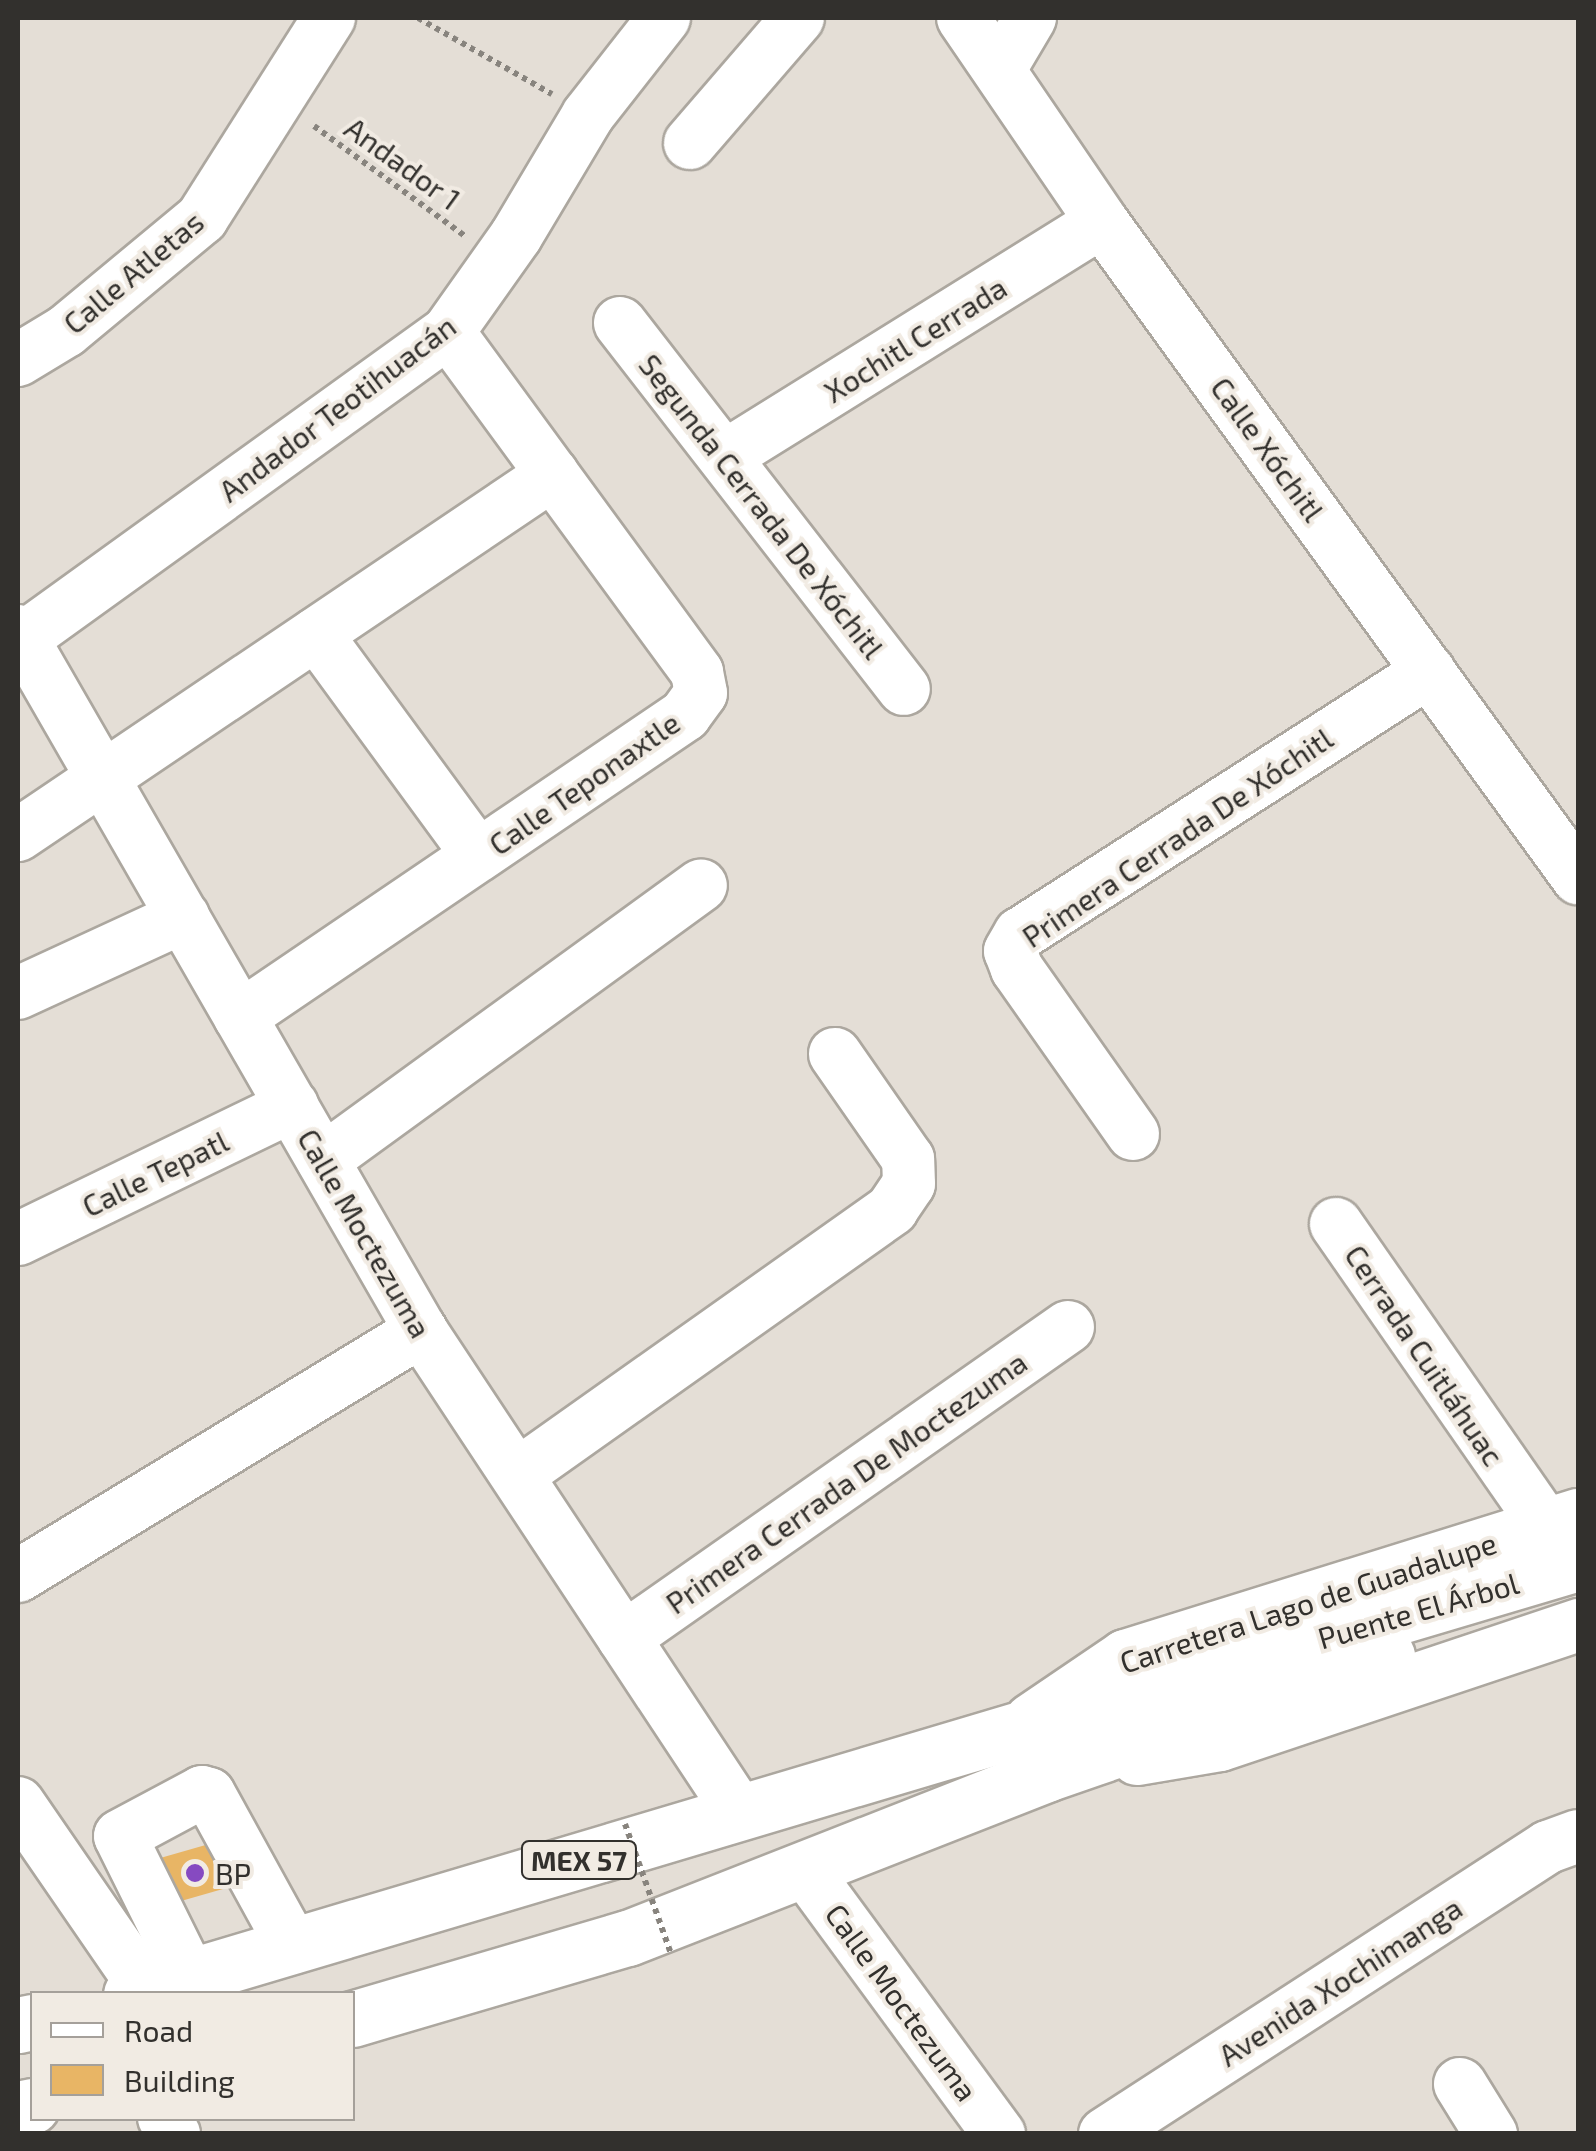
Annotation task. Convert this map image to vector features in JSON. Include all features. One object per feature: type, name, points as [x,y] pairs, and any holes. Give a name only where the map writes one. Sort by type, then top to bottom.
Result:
[{"type":"main road","name":"Puente El Árbol","points":[[1046,1774],[1246,1682],[1554,1522]]},
{"type":"main road","name":"Puente El Árbol","points":[[1026,1724],[1246,1682],[1578,1590]]},
{"type":"main road","name":"Carretera Lago de Guadalupe","points":[[156,1986],[1026,1724]]},
{"type":"main road","points":[[355,2018],[628,1938],[1046,1774]]},
{"type":"street","name":"Calle Atletas","points":[[18,360],[66,331],[202,218],[280,102],[329,18]]},
{"type":"street","name":"Andador Teotihuacán","points":[[19,637],[448,332],[499,261],[588,115],[664,18]]},
{"type":"street","points":[[690,143],[798,18]]},
{"type":"street","name":"Calle Xóchitl","points":[[963,18],[1001,67],[1102,222],[1578,878]]},
{"type":"street","points":[[1001,67],[1030,18]]},
{"type":"street","name":"Xochitl Cerrada","points":[[728,455],[1102,222]]},
{"type":"street","name":"Segunda Cerrada De Xóchitl","points":[[620,324],[728,455],[904,689]]},
{"type":"street","points":[[18,384],[47,362],[66,331]]},
{"type":"street","name":"Calle Teponaxtle","points":[[240,1017],[686,715],[701,692],[698,672],[448,332]]},
{"type":"street","points":[[18,835],[552,474]]},
{"type":"street","points":[[316,634],[478,855]]},
{"type":"street","name":"Calle Moctezuma","points":[[19,637],[422,1331],[737,1809]]},
{"type":"street","name":"Primera Cerrada De Xóchitl","points":[[1133,1134],[1017,969],[1010,951],[1020,934],[1429,671]]},
{"type":"street","points":[[323,1160],[701,885]]},
{"type":"street","points":[[18,993],[183,917]]},
{"type":"street","points":[[517,1475],[892,1209],[909,1184],[908,1159],[835,1054]]},
{"type":"street","name":"Calle Tepatl","points":[[18,1239],[292,1106]]},
{"type":"street","name":"Cerrada Cuitláhuac","points":[[1336,1224],[1554,1522]]},
{"type":"street","name":"Primera Cerrada De Moctezuma","points":[[624,1638],[1068,1327]]},
{"type":"street","points":[[18,1576],[422,1331]]},
{"type":"street","name":"Carretera Lago de Guadalupe","points":[[1026,1724],[1125,1656],[1554,1522]]},
{"type":"street","points":[[1046,1774],[1220,1745],[1578,1625]]},
{"type":"street","points":[[156,1986],[120,1836],[202,1792],[209,1794],[292,1947]]},
{"type":"street","points":[[18,1803],[156,1986]]},
{"type":"street","name":"Avenida Xochimanga","points":[[1105,2134],[1548,1847],[1578,1836]]},
{"type":"street","name":"Calle Moctezuma","points":[[805,1870],[1000,2134]]},
{"type":"street","points":[[1460,2084],[1491,2134]]},
{"type":"path","points":[[418,18],[588,115]]},
{"type":"path","name":"Andador 1","points":[[280,102],[499,261]]},
{"type":"path","points":[[625,1824],[671,1954]]},
{"type":"building","name":"BP","points":[[230,1838],[243,1883],[159,1907],[146,1862]]},
{"type":"place","name":"BP","points":[[195,1873]]}]
